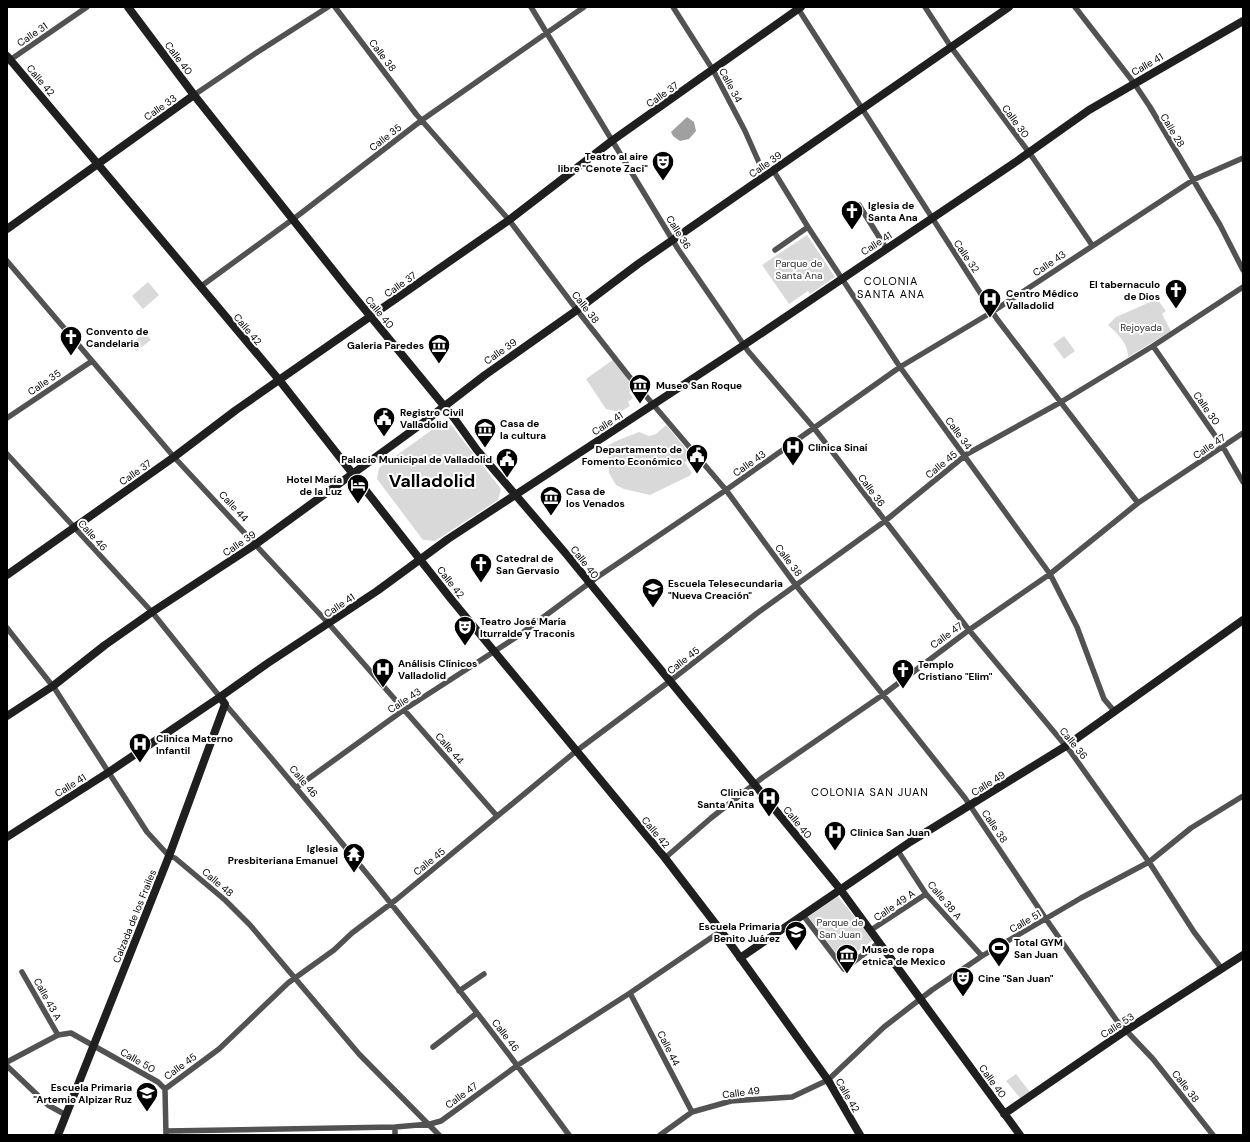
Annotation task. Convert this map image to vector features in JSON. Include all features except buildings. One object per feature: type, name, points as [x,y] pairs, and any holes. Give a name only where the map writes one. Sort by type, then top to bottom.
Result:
[{"type":"main road","name":"Calle 40","points":[[128,7],[194,95],[444,406],[481,456],[670,681],[840,889],[1020,1135]]},
{"type":"main road","name":"Calle 39","points":[[7,716],[53,686],[105,645],[152,612],[256,544],[485,375],[673,240],[1009,7]]},
{"type":"main road","name":"Calle 37","points":[[7,575],[174,457],[236,410],[280,381],[509,220],[613,140],[714,70],[799,8]]},
{"type":"main road","name":"Calle 41","points":[[7,837],[223,700],[268,663],[329,624],[515,495],[744,345],[1089,110],[1243,21]]},
{"type":"main road","name":"Calle 42","points":[[8,59],[99,164],[200,287],[280,381],[575,752],[665,858],[721,930],[828,1080],[860,1135]]},
{"type":"main road","name":"Calle 33","points":[[7,229],[194,95]]},
{"type":"main road","name":"Calle 49","points":[[740,958],[898,851],[1066,746],[1243,620]]},
{"type":"main road","name":"Calzada de los Frailes","points":[[58,1135],[169,856],[223,700]]},
{"type":"main road","name":"Calle 53","points":[[1004,1114],[1125,1031],[1243,955]]},
{"type":"street","name":"Calle 31","points":[[8,59],[87,7]]},
{"type":"street","name":"Calle 33","points":[[194,95],[252,54],[328,7]]},
{"type":"street","name":"Calle 38","points":[[335,7],[422,120],[509,220],[577,310],[653,406],[726,490],[795,584],[884,694],[971,806],[1046,919],[1125,1031],[1153,1059],[1213,1135]]},
{"type":"street","name":"Calle 36","points":[[531,7],[673,240],[744,345],[814,428],[969,630],[1066,746],[1105,798],[1149,862],[1194,932],[1222,969]]},
{"type":"street","name":"Calle 35","points":[[200,287],[293,219],[422,120],[584,7]]},
{"type":"street","name":"Calle 34","points":[[673,7],[714,70],[745,131],[765,176]]},
{"type":"street","name":"Calle 30","points":[[925,7],[951,47],[1028,153],[1092,245]]},
{"type":"street","name":"Calle 28","points":[[1075,7],[1134,83],[1193,180],[1243,270]]},
{"type":"street","name":"Calle 32","points":[[799,8],[931,219],[992,312],[1138,503]]},
{"type":"street","name":"Calle 43","points":[[296,786],[405,709],[495,652],[589,584],[726,490],[900,367],[992,312],[1193,180],[1243,158]]},
{"type":"street","name":"Calle 34","points":[[773,170],[808,227],[900,367],[1050,574],[1077,627],[1104,699],[1115,712]]},
{"type":"street","points":[[860,205],[886,248]]},
{"type":"street","points":[[775,250],[808,227]]},
{"type":"street","name":"Calle 44","points":[[7,261],[174,457],[329,624],[405,709],[497,816]]},
{"type":"street","name":"Calle 45","points":[[165,1089],[219,1049],[294,978],[334,950],[352,933],[390,904],[575,752],[670,681],[795,584],[885,521],[964,456],[1061,402],[1153,346],[1243,287]]},
{"type":"street","name":"Calle 30","points":[[1153,346],[1223,448],[1243,482]]},
{"type":"street","name":"Calle 35","points":[[7,418],[92,361]]},
{"type":"street","name":"Calle 47","points":[[665,858],[711,818],[755,784],[884,694],[969,630],[1050,574],[1138,503],[1223,448],[1243,433]]},
{"type":"street","name":"Calle 46","points":[[7,454],[73,528],[152,612],[223,700],[296,786],[518,1065],[569,1135]]},
{"type":"street","name":"Calle 48","points":[[7,628],[53,686],[147,832],[169,856],[174,858],[225,900],[250,925],[359,1054],[430,1124],[439,1135]]},
{"type":"street","name":"Calle 51","points":[[828,1080],[884,1027],[920,998],[982,956],[1081,898],[1149,862],[1191,828],[1243,796]]},
{"type":"street","name":"Calle 38 A","points":[[898,851],[926,894],[982,956]]},
{"type":"street","name":"Calle 49 A","points":[[871,930],[926,894]]},
{"type":"street","points":[[803,915],[844,969],[880,942]]},
{"type":"street","name":"Calle 47","points":[[166,1133],[282,1128],[395,1127],[430,1124],[441,1121],[518,1065],[630,993],[721,930]]},
{"type":"street","name":"Calle 43 A","points":[[22,972],[58,1036]]},
{"type":"street","points":[[459,991],[484,974]]},
{"type":"street","name":"Calle 44","points":[[630,993],[692,1112]]},
{"type":"street","points":[[433,1047],[477,1014]]},
{"type":"street","name":"Calle 50","points":[[58,1036],[71,1033],[93,1044],[158,1082],[165,1089]]},
{"type":"street","points":[[7,1062],[58,1036]]},
{"type":"street","points":[[7,1066],[48,1105],[66,1115]]},
{"type":"street","name":"Calle 49","points":[[660,1135],[692,1112],[731,1101],[792,1098],[828,1080]]},
{"type":"street","points":[[165,1089],[166,1133]]},
{"type":"street","points":[[395,1127],[395,1135]]},
{"type":"street","points":[[282,1128],[282,1135]]},
{"type":"green space","name":"Parque de Santa Ana","points":[[807,235],[835,277],[810,294],[808,291],[789,304],[762,265]]},
{"type":"green space","points":[[148,282],[159,295],[143,309],[132,296]]},
{"type":"green space","name":"Rejoyada","points":[[1157,299],[1166,311],[1162,314],[1171,331],[1128,357],[1126,347],[1119,335],[1108,325],[1116,317]]},
{"type":"green space","points":[[146,333],[151,340],[136,351],[131,343]]},
{"type":"green space","points":[[1064,336],[1075,351],[1064,359],[1053,344]]},
{"type":"green space","points":[[614,359],[636,388],[629,392],[633,398],[628,402],[630,406],[620,412],[606,409],[586,379]]},
{"type":"green space","points":[[440,424],[451,425],[501,489],[498,500],[435,541],[423,540],[377,479],[379,468]]},
{"type":"green space","points":[[666,425],[691,455],[685,463],[692,473],[689,476],[650,495],[624,489],[616,485],[609,473],[607,446],[639,432],[649,436],[656,434]]},
{"type":"green space","name":"Parque de San Juan","points":[[836,894],[873,940],[843,962],[807,915]]},
{"type":"green space","points":[[1016,1074],[1030,1092],[1021,1099],[1006,1081]]},
{"type":"shaded area","points":[[687,117],[694,122],[696,131],[689,139],[680,141],[673,136],[671,132]]},
{"type":"place","name":"Teatro al aire libre \"Cenote Zaci\"","points":[[663,182]]},
{"type":"place","name":"Iglesia de Santa Ana","points":[[852,230]]},
{"type":"place","name":"El tabernaculo de Dios","points":[[1176,310]]},
{"type":"place","name":"Centro Médico Valladolid","points":[[990,318]]},
{"type":"place","name":"Convento de Candelaria","points":[[71,356]]},
{"type":"place","name":"Galeria Paredes","points":[[439,364]]},
{"type":"place","name":"Museo San Roque","points":[[640,404]]},
{"type":"place","name":"Registro Civil Valladolid","points":[[384,438]]},
{"type":"place","name":"Casa de la cultura","points":[[485,448]]},
{"type":"place","name":"Clinica Sinaí","points":[[793,466]]},
{"type":"place","name":"Departamento de Fomento Económico","points":[[697,474]]},
{"type":"place","name":"Palacio Municipal de Valladolid","points":[[507,478]]},
{"type":"place","name":"Hotel María de la Luz","points":[[358,504]]},
{"type":"place","name":"Casa de los Venados","points":[[551,516]]},
{"type":"place","name":"Catedral de San Gervasio","points":[[481,584]]},
{"type":"place","name":"Escuela Telesecundaria \"Nueva Creación\"","points":[[653,608]]},
{"type":"place","name":"Teatro José María Iturralde y Traconis","points":[[465,646]]},
{"type":"place","name":"Análisis Clínicos Valladolid","points":[[383,688]]},
{"type":"place","name":"Templo Cristiano \"Elim\"","points":[[903,690]]},
{"type":"place","name":"Clinica Materno Infantil","points":[[140,764]]},
{"type":"place","name":"Clinica Santa Anita","points":[[769,818]]},
{"type":"place","name":"Clinica San Juan","points":[[835,852]]},
{"type":"place","name":"Iglesia Presbiteriana Emanuel","points":[[354,874]]},
{"type":"place","name":"Escuela Primaria Benito Juárez","points":[[796,952]]},
{"type":"place","name":"Total GYM San Juan","points":[[999,968]]},
{"type":"place","name":"Museo de ropa etnica de Mexico","points":[[847,974]]},
{"type":"place","name":"Cine \"San Juan\"","points":[[963,998]]},
{"type":"place","name":"Escuela Primaria \"Artemio Alpizar Ruz","points":[[147,1112]]},
{"type":"district","name":"COLONIA SANTA ANA","points":[[891,287]]},
{"type":"district","name":"Valladolid","points":[[432,481]]},
{"type":"district","name":"COLONIA SAN JUAN","points":[[870,792]]}]
